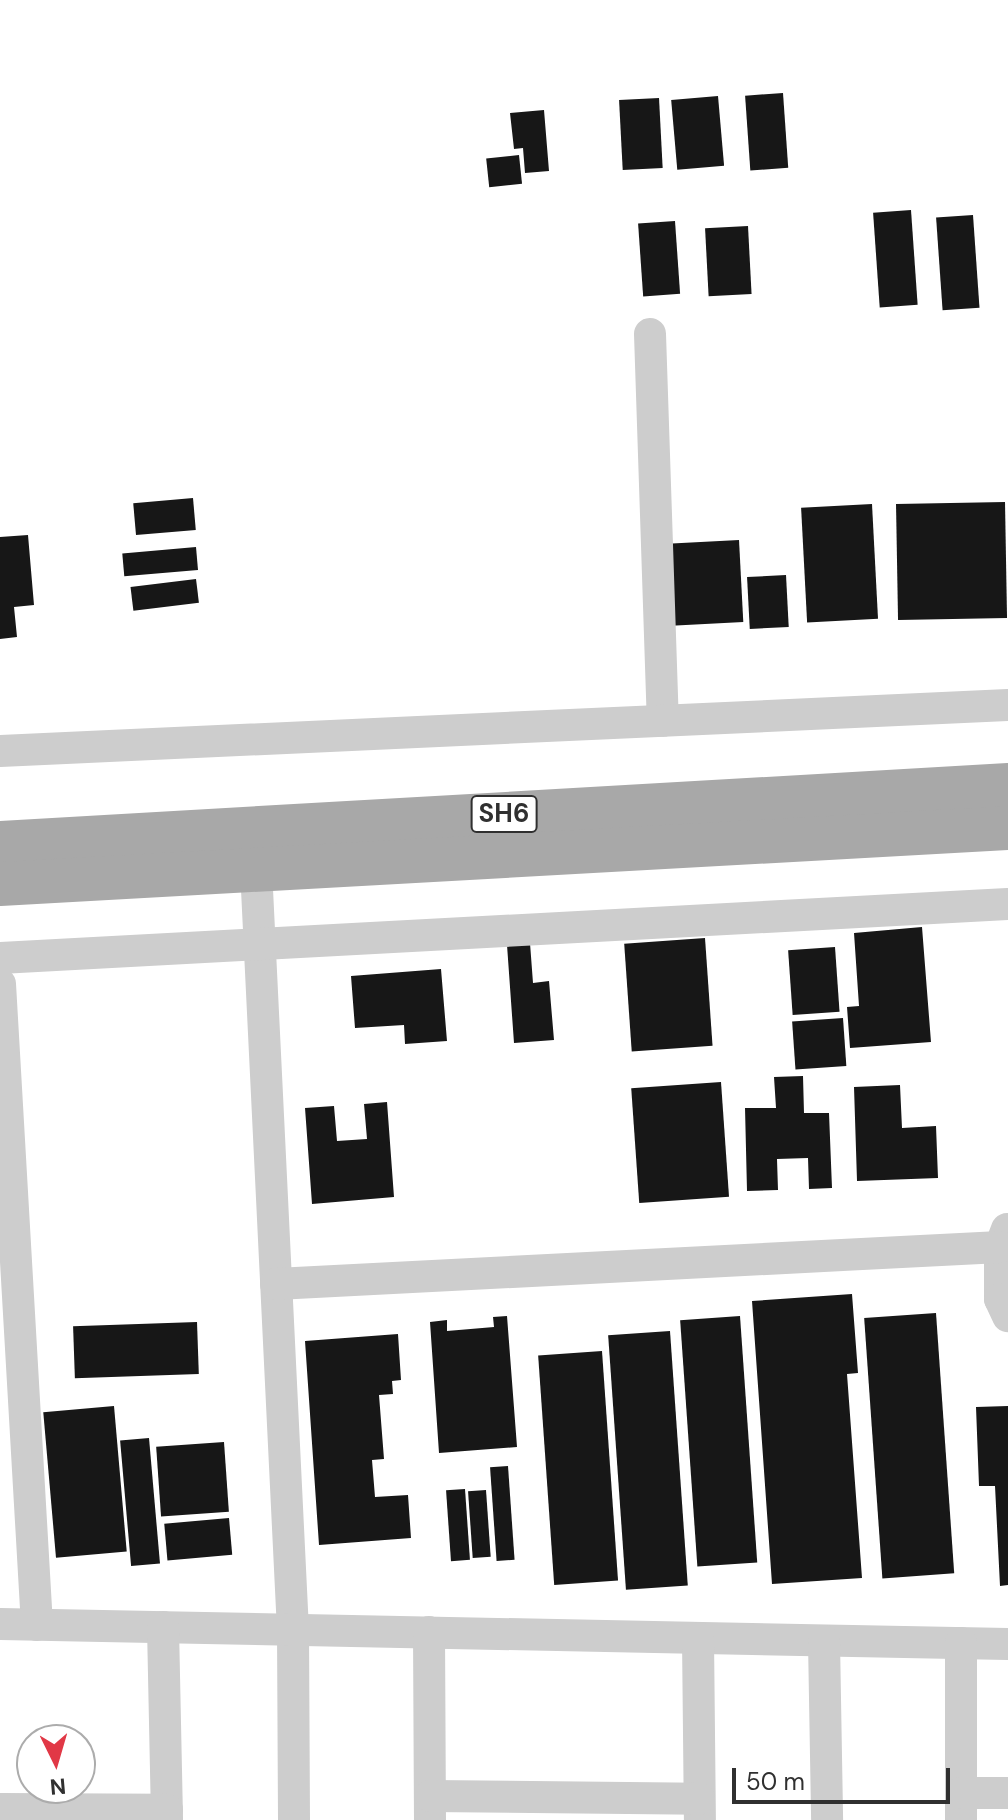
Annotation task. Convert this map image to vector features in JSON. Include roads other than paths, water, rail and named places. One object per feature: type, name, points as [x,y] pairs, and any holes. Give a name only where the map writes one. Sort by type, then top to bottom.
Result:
[{"type":"main road","name":"SH6","points":[[0,884],[254,849],[1008,785]]},
{"type":"main road","name":"SH6","points":[[0,843],[254,849],[1008,828]]},
{"type":"street","points":[[650,334],[663,721]]},
{"type":"street","points":[[0,751],[1008,705]]},
{"type":"street","points":[[254,849],[293,1630],[294,1820]]},
{"type":"street","points":[[0,958],[1008,904]]},
{"type":"street","points":[[0,984],[9,1313],[37,1625]]},
{"type":"street","points":[[276,1284],[1004,1237],[1000,1299],[1008,1316]]},
{"type":"street","points":[[0,1624],[1008,1644]]},
{"type":"street","points":[[13,1813],[167,1815],[163,1627]]},
{"type":"street","points":[[429,1632],[430,1808],[700,1810],[698,1638]]},
{"type":"street","points":[[824,1641],[827,1820]]},
{"type":"street","points":[[961,1643],[961,1806],[1008,1793]]}]
